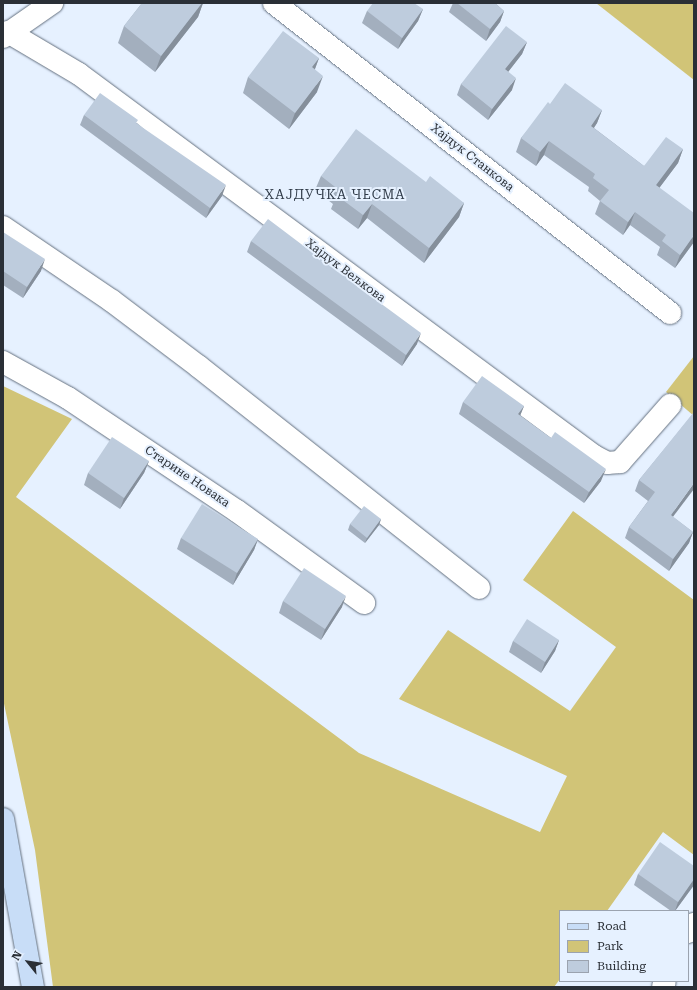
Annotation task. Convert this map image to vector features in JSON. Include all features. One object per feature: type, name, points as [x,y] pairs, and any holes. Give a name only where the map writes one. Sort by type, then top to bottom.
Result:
[{"type":"main road","points":[[3,819],[33,987]]},
{"type":"street","points":[[5,35],[52,3]]},
{"type":"street","name":"Хајдук Станкова","points":[[274,3],[670,313]]},
{"type":"street","name":"Хајдук Вељкова","points":[[5,35],[79,74],[594,456],[606,463],[620,462],[670,405]]},
{"type":"street","points":[[3,227],[112,301],[198,366],[479,588]]},
{"type":"street","name":"Старине Новака","points":[[3,362],[68,398],[224,502],[364,603]]},
{"type":"green space","points":[[596,3],[694,3],[694,80]]},
{"type":"green space","points":[[694,356],[694,416],[666,392]]},
{"type":"green space","points":[[3,386],[72,419],[16,497],[359,753],[540,832],[567,776],[399,699],[448,630],[570,711],[616,647],[523,580],[573,511],[694,600],[694,855],[663,832],[608,910],[559,910],[559,980],[554,987],[53,987],[35,850],[3,699]]},
{"type":"building","points":[[142,3],[202,3],[161,56],[124,26]]},
{"type":"building","points":[[373,3],[414,3],[423,9],[402,38],[367,11]]},
{"type":"building","points":[[457,3],[495,3],[504,11],[490,29]]},
{"type":"building","points":[[506,26],[527,42],[505,69],[516,78],[492,109],[461,84]]},
{"type":"building","points":[[283,31],[319,58],[312,67],[323,76],[295,113],[248,77]]},
{"type":"building","points":[[565,83],[602,110],[591,126],[644,166],[666,137],[683,149],[656,185],[694,213],[694,235],[680,255],[662,241],[666,235],[635,212],[628,222],[600,201],[609,190],[593,178],[595,174],[549,141],[540,152],[521,138],[548,102],[550,104]]},
{"type":"building","points":[[100,93],[138,120],[136,123],[226,185],[210,208],[84,115]]},
{"type":"building","points":[[356,129],[426,182],[430,176],[464,203],[429,248],[372,204],[363,215],[336,195],[339,190],[321,176]]},
{"type":"building","points":[[268,219],[313,253],[315,250],[355,280],[353,283],[421,333],[406,355],[251,241]]},
{"type":"building","points":[[3,232],[45,259],[27,287],[3,271]]},
{"type":"building","points":[[482,376],[524,406],[518,414],[551,438],[555,432],[606,469],[589,492],[463,402]]},
{"type":"building","points":[[693,413],[694,483],[671,515],[693,532],[673,559],[629,527],[655,492],[639,480]]},
{"type":"building","points":[[112,437],[149,461],[124,498],[88,473]]},
{"type":"building","points":[[202,504],[258,539],[237,573],[181,538]]},
{"type":"building","points":[[364,506],[381,519],[367,538],[350,524]]},
{"type":"building","points":[[304,568],[346,596],[325,629],[283,601]]},
{"type":"building","points":[[527,619],[559,640],[545,662],[513,641]]},
{"type":"building","points":[[660,842],[694,866],[694,879],[678,902],[638,874]]},
{"type":"district","name":"ХАЈДУЧКА ЧЕСМА","points":[[335,195]]}]
